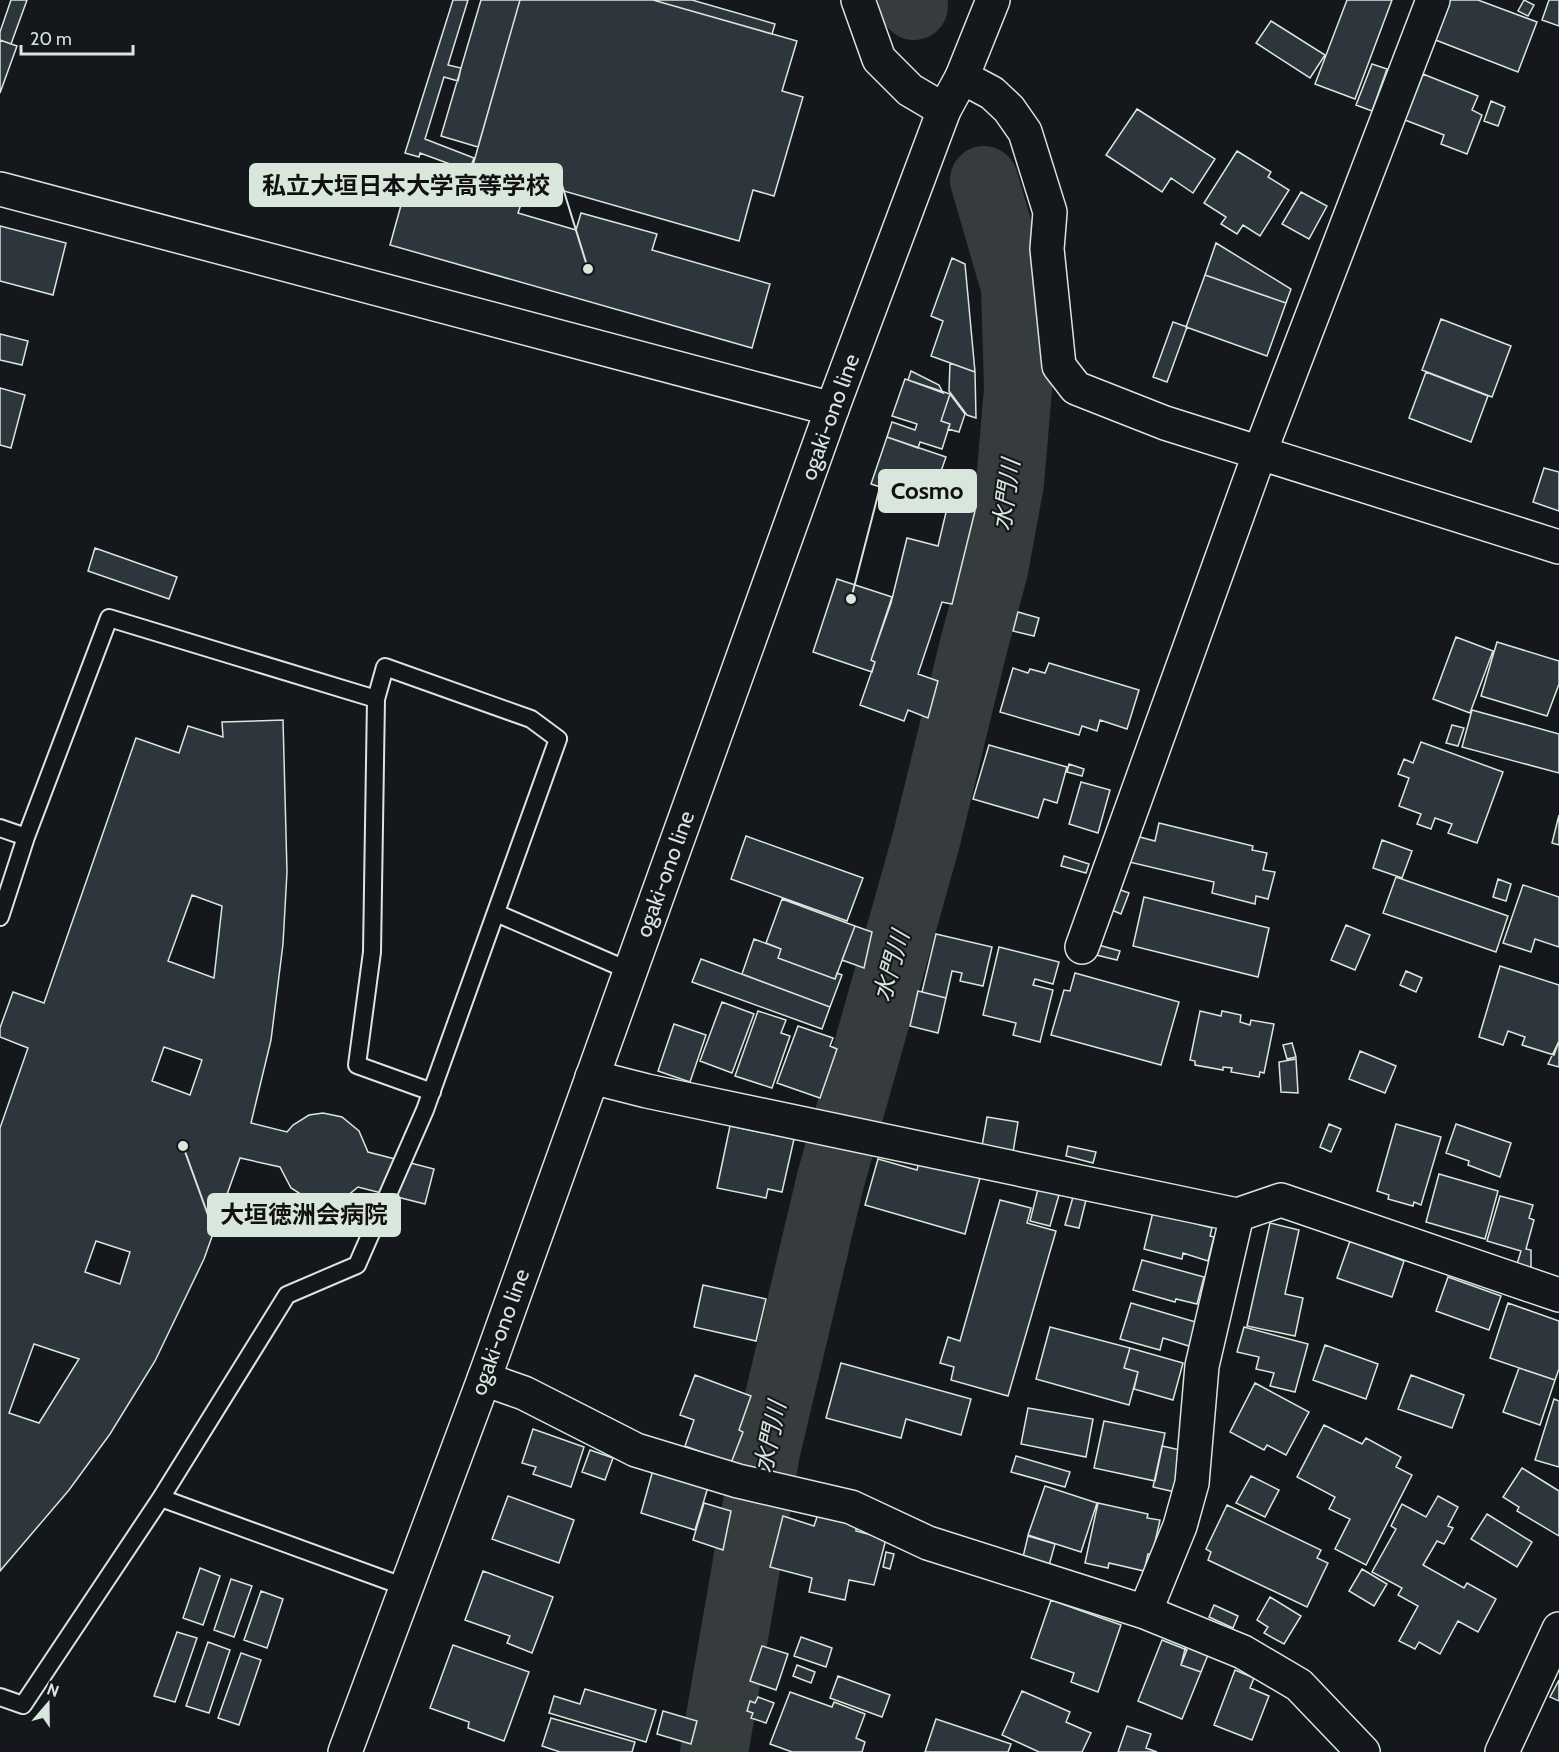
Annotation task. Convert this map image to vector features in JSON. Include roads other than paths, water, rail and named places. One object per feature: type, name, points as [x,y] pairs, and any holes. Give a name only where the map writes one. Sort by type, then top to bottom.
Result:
[{"type":"street","points":[[858,0],[879,59],[910,90],[944,110]]},
{"type":"street","name":"ogaki-ono line","points":[[345,1752],[484,1379],[832,409],[944,110],[962,77],[993,0]]},
{"type":"street","points":[[1082,947],[1260,452],[1433,0]]},
{"type":"street","points":[[962,77],[992,93],[1010,109],[1025,132],[1050,212],[1047,249],[1059,366],[1076,388],[1165,423],[1559,547]]},
{"type":"street","points":[[0,189],[832,409]]},
{"type":"street","points":[[592,1077],[647,1091],[1237,1215],[1281,1200],[1559,1295]]},
{"type":"street","points":[[1145,1612],[1180,1526],[1192,1483],[1202,1366],[1237,1215]]},
{"type":"street","points":[[484,1379],[524,1393],[636,1450],[738,1481],[851,1507],[928,1543],[1145,1612],[1243,1652],[1299,1685],[1363,1752]]},
{"type":"street","points":[[1502,1752],[1559,1629]]},
{"type":"lane","points":[[0,917],[26,837],[109,618],[376,699]]},
{"type":"lane","points":[[0,1697],[23,1705],[161,1498],[287,1295],[357,1265],[432,1092],[558,739],[531,719],[385,667],[376,699],[372,952],[357,1065],[432,1092]]},
{"type":"lane","points":[[0,828],[26,837]]},
{"type":"lane","points":[[496,913],[630,971]]},
{"type":"lane","points":[[161,1498],[405,1587]]},
{"type":"waterway","name":"水門川","points":[[912,0],[914,6]]},
{"type":"waterway","name":"水門川","points":[[714,1752],[766,1452],[830,1182],[926,841],[994,570],[1010,483],[1018,389],[1015,287],[984,180]]},
{"type":"place","name":"私立大垣日本大学高等学校","points":[[588,269]]},
{"type":"place","name":"Cosmo","points":[[851,599]]},
{"type":"place","name":"大垣徳洲会病院","points":[[183,1146]]}]
